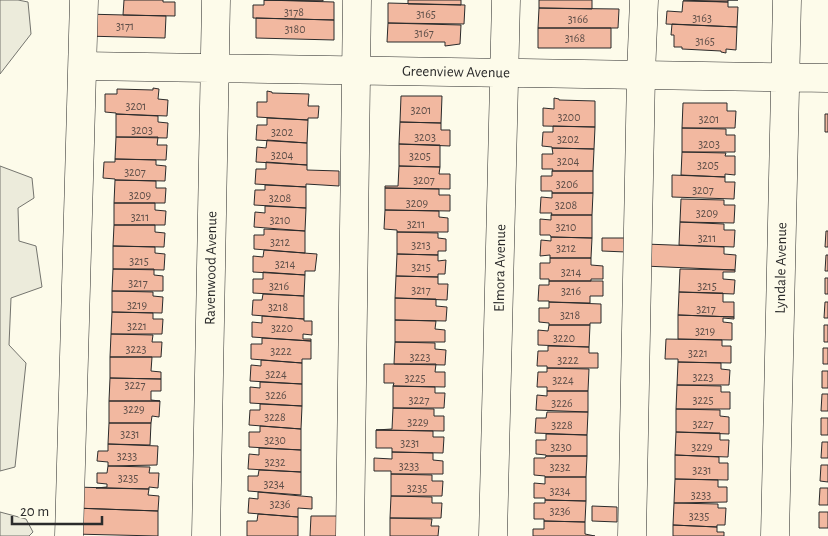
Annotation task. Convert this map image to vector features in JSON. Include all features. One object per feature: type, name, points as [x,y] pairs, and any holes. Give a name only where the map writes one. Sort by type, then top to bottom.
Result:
[{"type":"street","points":[[69,536],[84,0]]},
{"type":"street","name":"Ravenwood Avenue","points":[[206,536],[216,0]]},
{"type":"street","points":[[350,536],[357,0]]},
{"type":"street","name":"Elmora Avenue","points":[[493,536],[506,0]]},
{"type":"street","points":[[632,536],[644,0]]},
{"type":"street","name":"Lyndale Avenue","points":[[775,536],[787,0]]},
{"type":"street","name":"Greenview Avenue","points":[[83,66],[828,78]]},
{"type":"shaded area","points":[[0,0],[28,2],[31,34],[0,74]]},
{"type":"shaded area","points":[[0,166],[32,178],[34,198],[18,208],[19,241],[36,246],[42,287],[11,298],[9,345],[26,363],[15,467],[0,471]]},
{"type":"shaded area","points":[[0,512],[26,519],[33,532],[29,536],[0,536]]},
{"type":"building","points":[[124,0],[163,0],[163,2],[175,2],[175,16],[123,15]]},
{"type":"building","points":[[264,0],[323,0],[323,1]]},
{"type":"building","points":[[264,0],[334,2],[334,20],[253,18],[253,5],[264,5]]},
{"type":"building","points":[[408,0],[461,0],[461,5],[408,4]]},
{"type":"building","points":[[539,0],[592,0],[592,9],[539,8]]},
{"type":"building","points":[[683,0],[728,0],[728,2]]},
{"type":"building","points":[[683,1],[728,2],[728,7],[738,7],[737,27],[666,24],[667,11],[682,12]]},
{"type":"building","points":[[388,3],[465,5],[464,24],[388,23]]},
{"type":"building","points":[[539,8],[619,9],[618,28],[538,28]]},
{"type":"building","points":[[84,14],[166,16],[165,38],[84,36]]},
{"type":"building","points":[[256,18],[334,20],[334,40],[256,38]]},
{"type":"building","points":[[388,23],[461,25],[460,44],[445,46],[445,42],[387,42]]},
{"type":"building","points":[[672,24],[737,27],[736,50],[726,49],[726,53],[674,47],[674,35],[671,35]]},
{"type":"building","points":[[538,28],[611,28],[611,48],[538,48]]},
{"type":"building","points":[[153,88],[159,89],[158,99],[168,100],[167,116],[105,112],[105,94],[117,94],[117,89],[153,90]]},
{"type":"building","points":[[267,91],[272,93],[309,94],[308,106],[319,106],[318,118],[308,118],[308,120],[257,117],[257,102],[267,102]]},
{"type":"building","points":[[401,96],[442,96],[441,123],[400,122]]},
{"type":"building","points":[[554,98],[559,100],[595,101],[595,127],[543,126],[543,108],[554,109]]},
{"type":"building","points":[[683,103],[727,103],[727,111],[736,111],[735,128],[682,128]]},
{"type":"building","points":[[116,114],[158,116],[158,122],[168,123],[167,138],[116,137]]},
{"type":"building","points":[[825,114],[828,114],[828,132],[825,132]]},
{"type":"building","points":[[267,118],[308,120],[307,143],[256,140],[257,125],[267,125]]},
{"type":"building","points":[[400,122],[441,123],[441,130],[450,130],[450,146],[399,144]]},
{"type":"building","points":[[553,126],[595,127],[594,149],[542,146],[543,132],[553,132]]},
{"type":"building","points":[[682,128],[726,129],[726,135],[735,135],[735,152],[682,152]]},
{"type":"building","points":[[116,137],[158,137],[157,145],[167,145],[166,160],[115,159]]},
{"type":"building","points":[[267,140],[307,143],[307,165],[256,162],[257,147],[266,148]]},
{"type":"building","points":[[399,144],[440,145],[440,167],[399,166]]},
{"type":"building","points":[[552,148],[594,149],[593,171],[552,171],[553,169],[542,169],[542,154],[553,154]]},
{"type":"building","points":[[682,152],[726,153],[725,156],[735,156],[735,175],[725,174],[725,177],[681,175]]},
{"type":"building","points":[[115,159],[156,160],[156,165],[166,166],[165,181],[103,178],[104,162],[115,162]]},
{"type":"building","points":[[266,162],[307,165],[307,170],[339,171],[339,186],[306,184],[306,187],[255,184],[256,169],[266,169]]},
{"type":"building","points":[[399,166],[440,167],[439,174],[450,174],[450,189],[385,188],[385,186],[398,186]]},
{"type":"building","points":[[552,171],[593,171],[593,193],[552,193],[552,191],[541,191],[541,176],[552,176]]},
{"type":"building","points":[[672,175],[725,177],[725,182],[735,182],[734,199],[672,197]]},
{"type":"building","points":[[115,180],[156,181],[156,188],[166,188],[165,203],[114,203]]},
{"type":"building","points":[[265,185],[306,187],[306,208],[254,205],[255,190],[265,190]]},
{"type":"building","points":[[385,188],[439,189],[439,195],[450,195],[450,211],[385,210]]},
{"type":"building","points":[[552,193],[593,193],[592,215],[551,215],[552,213],[540,213],[541,197],[552,198]]},
{"type":"building","points":[[681,199],[724,200],[724,205],[735,205],[734,223],[680,222]]},
{"type":"building","points":[[114,203],[155,203],[155,210],[166,211],[165,225],[114,225]]},
{"type":"building","points":[[265,206],[306,208],[305,231],[254,227],[255,212],[265,213]]},
{"type":"building","points":[[385,210],[439,211],[439,217],[448,218],[448,232],[397,232],[397,230],[384,229]]},
{"type":"building","points":[[551,215],[592,215],[592,238],[540,235],[540,219],[551,220]]},
{"type":"building","points":[[680,222],[724,224],[724,230],[735,230],[734,247],[679,245]]},
{"type":"building","points":[[114,225],[155,225],[155,232],[165,233],[164,247],[113,246]]},
{"type":"building","points":[[264,229],[305,231],[305,253],[254,249],[254,235],[264,235]]},
{"type":"building","points":[[826,231],[828,231],[828,247],[825,247]]},
{"type":"building","points":[[397,232],[438,233],[438,238],[446,239],[446,251],[438,251],[438,255],[397,254]]},
{"type":"building","points":[[551,237],[592,238],[591,258],[550,258],[550,255],[540,256],[541,240],[551,241]]},
{"type":"building","points":[[602,238],[627,238],[626,252],[602,251]]},
{"type":"building","points":[[645,244],[724,247],[724,254],[736,255],[735,270],[644,266]]},
{"type":"building","points":[[113,246],[155,247],[155,253],[165,254],[164,270],[113,269]]},
{"type":"building","points":[[264,250],[317,254],[315,271],[305,271],[305,275],[253,272],[253,256],[263,257]]},
{"type":"building","points":[[397,254],[438,255],[438,261],[446,260],[445,274],[438,274],[438,277],[396,276]]},
{"type":"building","points":[[826,255],[828,255],[828,271],[825,271]]},
{"type":"building","points":[[550,258],[591,258],[591,265],[603,266],[603,279],[591,279],[591,281],[549,281],[549,279],[540,279],[540,263],[550,263]]},
{"type":"building","points":[[113,269],[154,269],[154,275],[163,276],[163,291],[112,291]]},
{"type":"building","points":[[680,269],[735,270],[735,272],[723,272],[723,279],[735,280],[734,294],[679,292]]},
{"type":"building","points":[[263,272],[305,275],[304,296],[253,293],[253,279],[263,279]]},
{"type":"building","points":[[396,276],[438,277],[438,284],[448,284],[447,300],[395,298]]},
{"type":"building","points":[[825,278],[828,278],[828,294],[825,294]]},
{"type":"building","points":[[549,281],[603,281],[603,296],[590,296],[590,303],[538,301],[539,285],[549,285]]},
{"type":"building","points":[[112,291],[153,292],[153,296],[163,297],[162,313],[112,312]]},
{"type":"building","points":[[679,292],[723,293],[723,302],[734,302],[734,317],[678,315]]},
{"type":"building","points":[[263,294],[304,296],[304,319],[252,315],[253,300],[262,300]]},
{"type":"building","points":[[395,298],[436,299],[436,306],[447,307],[446,321],[395,320]]},
{"type":"building","points":[[549,302],[601,304],[601,323],[590,323],[590,325],[549,325],[549,323],[539,322],[539,308],[549,308]]},
{"type":"building","points":[[825,302],[828,302],[828,318],[824,318]]},
{"type":"building","points":[[112,312],[153,313],[153,319],[163,319],[162,334],[111,334]]},
{"type":"building","points":[[678,315],[734,317],[734,319],[723,318],[723,322],[732,323],[732,340],[678,339]]},
{"type":"building","points":[[262,316],[312,321],[312,335],[303,334],[303,339],[311,339],[311,341],[252,337],[252,322],[262,323]]},
{"type":"building","points":[[395,320],[436,321],[435,329],[445,330],[445,342],[395,342]]},
{"type":"building","points":[[549,325],[590,325],[589,347],[538,345],[538,330],[548,331]]},
{"type":"building","points":[[824,325],[828,325],[828,342],[824,342]]},
{"type":"building","points":[[111,334],[153,335],[152,342],[162,342],[161,357],[110,357]]},
{"type":"building","points":[[262,338],[311,341],[311,359],[302,359],[302,363],[251,359],[251,344],[262,344]]},
{"type":"building","points":[[666,339],[722,340],[722,346],[731,346],[731,363],[678,362],[678,359],[665,359]]},
{"type":"building","points":[[395,342],[435,343],[435,349],[446,350],[445,365],[394,364]]},
{"type":"building","points":[[548,346],[589,347],[589,353],[598,353],[598,368],[547,368],[547,366],[537,366],[538,351],[548,351]]},
{"type":"building","points":[[823,348],[828,348],[828,364],[823,364]]},
{"type":"building","points":[[110,357],[152,357],[151,371],[161,372],[161,379],[110,378]]},
{"type":"building","points":[[261,360],[302,363],[302,384],[250,381],[251,365],[261,366]]},
{"type":"building","points":[[678,362],[721,363],[721,369],[730,370],[729,385],[677,385]]},
{"type":"building","points":[[384,364],[436,364],[435,372],[445,372],[445,387],[393,386],[394,383],[384,383]]},
{"type":"building","points":[[547,368],[589,369],[588,391],[547,391],[547,387],[537,387],[538,372],[547,372]]},
{"type":"building","points":[[822,371],[828,371],[828,388],[822,388]]},
{"type":"building","points":[[110,378],[161,379],[161,391],[151,391],[151,400],[160,401],[109,401]]},
{"type":"building","points":[[260,382],[302,384],[302,406],[250,403],[250,387],[260,388]]},
{"type":"building","points":[[677,385],[721,386],[721,392],[730,392],[730,409],[676,409]]},
{"type":"building","points":[[393,386],[435,387],[435,393],[445,393],[444,408],[393,408]]},
{"type":"building","points":[[547,391],[588,391],[588,412],[536,410],[537,395],[547,396]]},
{"type":"building","points":[[822,394],[828,394],[828,411],[821,411]]},
{"type":"building","points":[[109,401],[160,401],[159,417],[152,416],[151,423],[109,423]]},
{"type":"building","points":[[260,404],[302,406],[301,429],[249,425],[250,410],[260,410]]},
{"type":"building","points":[[393,408],[434,409],[434,416],[444,416],[444,431],[376,430],[392,429]]},
{"type":"building","points":[[676,409],[720,410],[720,416],[729,417],[729,434],[676,432]]},
{"type":"building","points":[[547,412],[588,412],[587,435],[535,433],[536,418],[546,418]]},
{"type":"building","points":[[821,418],[828,418],[828,435],[821,435]]},
{"type":"building","points":[[109,423],[151,423],[150,445],[108,444]]},
{"type":"building","points":[[260,426],[301,429],[301,450],[249,447],[249,432],[260,432]]},
{"type":"building","points":[[376,430],[433,431],[433,437],[444,437],[443,453],[392,452],[392,448],[376,448]]},
{"type":"building","points":[[676,432],[720,433],[720,440],[729,440],[728,457],[675,455]]},
{"type":"building","points":[[546,434],[587,435],[587,456],[546,456],[536,454],[536,440],[546,440]]},
{"type":"building","points":[[822,442],[828,442],[828,458],[821,458]]},
{"type":"building","points":[[108,444],[158,446],[157,465],[108,466],[108,462],[97,461],[98,451],[108,451]]},
{"type":"building","points":[[259,448],[301,450],[301,472],[248,469],[249,454],[259,455]]},
{"type":"building","points":[[392,452],[433,453],[433,460],[443,461],[443,474],[391,474],[391,471],[374,471],[374,458],[392,459]]},
{"type":"building","points":[[675,455],[719,457],[719,463],[728,463],[728,480],[675,479]]},
{"type":"building","points":[[546,456],[587,456],[586,477],[545,477],[534,475],[534,458],[545,458]]},
{"type":"building","points":[[821,465],[828,465],[828,482],[820,481]]},
{"type":"building","points":[[108,466],[150,467],[149,473],[159,473],[158,488],[96,488],[107,487],[107,484],[97,483],[97,473],[107,473]]},
{"type":"building","points":[[259,470],[301,472],[301,495],[248,491],[248,476],[258,476]]},
{"type":"building","points":[[391,474],[432,475],[432,481],[443,481],[442,496],[391,496]]},
{"type":"building","points":[[545,477],[586,477],[586,501],[534,498],[534,483],[545,484]]},
{"type":"building","points":[[675,479],[718,480],[718,487],[727,487],[727,502],[674,503]]},
{"type":"building","points":[[75,487],[149,489],[148,495],[159,496],[158,511],[74,508]]},
{"type":"building","points":[[820,488],[828,488],[828,505],[819,505]]},
{"type":"building","points":[[258,492],[312,497],[312,509],[298,508],[298,517],[248,513],[249,498],[258,499]]},
{"type":"building","points":[[391,496],[432,497],[432,503],[442,503],[441,518],[390,518]]},
{"type":"building","points":[[545,500],[586,501],[585,522],[534,519],[534,503],[545,503]]},
{"type":"building","points":[[674,503],[718,504],[718,508],[726,508],[725,525],[717,525],[717,527],[673,525]]},
{"type":"building","points":[[592,506],[617,507],[617,522],[592,521]]},
{"type":"building","points":[[74,508],[158,511],[158,536],[73,534]]},
{"type":"building","points":[[819,512],[828,512],[828,528],[819,528]]},
{"type":"building","points":[[258,514],[298,517],[298,536],[247,536],[247,521],[257,521]]},
{"type":"building","points":[[311,516],[337,516],[337,536],[310,536]]},
{"type":"building","points":[[390,518],[432,519],[431,526],[439,526],[438,536],[390,536]]},
{"type":"building","points":[[544,521],[585,522],[585,534],[595,536],[533,536],[533,529],[544,529]]},
{"type":"building","points":[[673,525],[717,527],[717,532],[724,532],[724,536],[673,536]]}]
